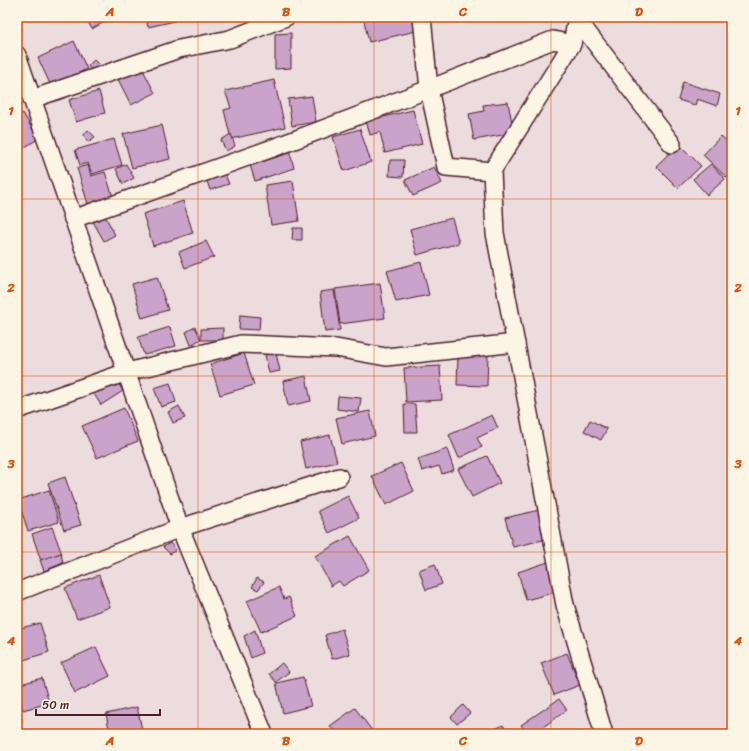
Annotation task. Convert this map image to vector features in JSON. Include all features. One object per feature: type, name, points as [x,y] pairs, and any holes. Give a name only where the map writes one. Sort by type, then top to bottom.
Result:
[{"type":"street","points":[[32,99],[179,49],[230,39],[286,17]]},
{"type":"street","points":[[422,17],[428,90],[446,167],[492,171]]},
{"type":"street","points":[[577,18],[572,44],[492,171],[495,233],[565,604],[604,734]]},
{"type":"street","points":[[577,18],[672,144]]},
{"type":"street","points":[[74,219],[273,148],[428,90],[553,40],[572,44]]},
{"type":"street","points":[[17,55],[180,528],[264,734]]},
{"type":"street","points":[[17,410],[127,372],[241,344],[336,348],[386,357],[516,343]]},
{"type":"street","points":[[17,592],[180,528],[339,477]]},
{"type":"building","points":[[85,17],[113,17],[92,29]]},
{"type":"building","points":[[146,17],[174,17],[175,21],[148,27]]},
{"type":"building","points":[[363,17],[412,17],[416,31],[369,42]]},
{"type":"building","points":[[291,33],[291,68],[275,69],[275,34]]},
{"type":"building","points":[[74,41],[87,69],[51,86],[38,58]]},
{"type":"building","points":[[94,60],[100,66],[93,72],[88,66]]},
{"type":"building","points":[[142,68],[155,93],[131,105],[118,79]]},
{"type":"building","points":[[274,80],[285,127],[231,139],[224,110],[231,108],[225,91]]},
{"type":"building","points":[[683,82],[720,94],[717,106],[697,99],[695,105],[678,100]]},
{"type":"building","points":[[99,91],[105,113],[76,122],[69,100]]},
{"type":"building","points":[[312,96],[316,122],[292,126],[288,99]]},
{"type":"building","points":[[508,102],[514,133],[474,140],[469,114],[484,111],[483,105]]},
{"type":"building","points":[[413,110],[422,144],[385,153],[380,132],[370,135],[366,121]]},
{"type":"building","points":[[23,113],[38,139],[17,152],[17,117]]},
{"type":"building","points":[[162,125],[170,159],[132,168],[123,134]]},
{"type":"building","points":[[360,129],[371,162],[344,171],[333,137]]},
{"type":"building","points":[[88,130],[95,137],[88,142],[84,135]]},
{"type":"building","points":[[231,134],[235,146],[226,151],[221,140]]},
{"type":"building","points":[[721,136],[732,146],[732,172],[727,178],[703,155]]},
{"type":"building","points":[[114,139],[122,165],[92,174],[88,163],[80,165],[75,150]]},
{"type":"building","points":[[679,144],[701,166],[678,188],[656,166]]},
{"type":"building","points":[[290,153],[294,168],[255,181],[250,165]]},
{"type":"building","points":[[390,160],[404,160],[403,177],[389,176]]},
{"type":"building","points":[[126,164],[134,178],[123,184],[116,169]]},
{"type":"building","points":[[711,164],[725,179],[707,195],[693,179]]},
{"type":"building","points":[[88,165],[91,176],[105,172],[113,197],[88,204],[77,168]]},
{"type":"building","points":[[434,167],[442,183],[413,196],[405,180]]},
{"type":"building","points":[[224,172],[229,184],[210,190],[206,178]]},
{"type":"building","points":[[293,181],[299,221],[271,225],[265,185]]},
{"type":"building","points":[[183,201],[193,233],[153,246],[143,214]]},
{"type":"building","points":[[103,212],[115,235],[104,241],[91,218]]},
{"type":"building","points":[[452,218],[459,243],[417,255],[410,229]]},
{"type":"building","points":[[293,228],[302,228],[302,240],[292,240]]},
{"type":"building","points":[[206,241],[214,257],[185,268],[179,252]]},
{"type":"building","points":[[421,262],[429,295],[396,302],[387,271]]},
{"type":"building","points":[[157,277],[168,310],[142,318],[132,284]]},
{"type":"building","points":[[380,283],[385,318],[340,324],[335,289]]},
{"type":"building","points":[[334,290],[340,330],[325,332],[320,292]]},
{"type":"building","points":[[240,315],[260,317],[259,330],[239,329]]},
{"type":"building","points":[[170,327],[176,346],[144,355],[138,337]]},
{"type":"building","points":[[195,327],[201,339],[191,345],[186,332]]},
{"type":"building","points":[[223,328],[223,340],[201,340],[201,329]]},
{"type":"building","points":[[244,353],[254,385],[220,395],[210,364]]},
{"type":"building","points":[[276,353],[280,371],[269,373],[265,355]]},
{"type":"building","points":[[458,354],[488,355],[487,386],[457,385]]},
{"type":"building","points":[[440,366],[442,400],[406,402],[404,368]]},
{"type":"building","points":[[306,376],[311,401],[288,406],[283,381]]},
{"type":"building","points":[[117,381],[123,391],[101,405],[94,394]]},
{"type":"building","points":[[170,383],[176,402],[161,407],[154,388]]},
{"type":"building","points":[[338,396],[361,398],[359,412],[337,409]]},
{"type":"building","points":[[404,404],[415,404],[417,432],[405,432]]},
{"type":"building","points":[[179,406],[185,418],[173,423],[168,412]]},
{"type":"building","points":[[124,408],[138,441],[97,458],[82,426]]},
{"type":"building","points":[[370,411],[375,436],[342,444],[336,418]]},
{"type":"building","points":[[492,415],[498,428],[477,438],[482,447],[459,458],[449,435]]},
{"type":"building","points":[[590,420],[607,429],[601,440],[584,431]]},
{"type":"building","points":[[330,435],[337,462],[306,469],[300,442]]},
{"type":"building","points":[[447,449],[454,470],[442,474],[439,466],[422,471],[418,459]]},
{"type":"building","points":[[487,456],[500,483],[472,497],[458,469]]},
{"type":"building","points":[[401,463],[414,491],[386,505],[372,476]]},
{"type":"building","points":[[65,477],[81,525],[64,530],[48,483]]},
{"type":"building","points":[[49,490],[59,522],[28,531],[18,500]]},
{"type":"building","points":[[348,496],[359,518],[329,533],[318,511]]},
{"type":"building","points":[[539,510],[547,539],[513,547],[505,518]]},
{"type":"building","points":[[52,527],[62,554],[41,561],[32,534]]},
{"type":"building","points":[[350,536],[369,570],[343,586],[339,581],[331,586],[315,556]]},
{"type":"building","points":[[170,543],[176,550],[170,554],[163,547]]},
{"type":"building","points":[[61,553],[63,563],[44,571],[40,560]]},
{"type":"building","points":[[551,561],[560,591],[526,600],[518,572]]},
{"type":"building","points":[[435,564],[442,584],[426,590],[419,570]]},
{"type":"building","points":[[99,575],[110,607],[77,619],[65,588]]},
{"type":"building","points":[[257,578],[264,582],[258,590],[252,587]]},
{"type":"building","points":[[279,587],[284,599],[289,597],[297,616],[261,632],[247,601]]},
{"type":"building","points":[[40,623],[49,652],[17,662],[17,629]]},
{"type":"building","points":[[342,629],[350,654],[332,659],[325,635]]},
{"type":"building","points":[[255,630],[262,653],[251,658],[244,636]]},
{"type":"building","points":[[96,647],[110,676],[75,693],[61,663]]},
{"type":"building","points":[[567,653],[580,685],[554,695],[541,663]]},
{"type":"building","points":[[282,663],[289,672],[276,682],[269,674]]},
{"type":"building","points":[[303,677],[311,706],[283,713],[276,683]]},
{"type":"building","points":[[42,678],[49,703],[23,710],[17,685]]},
{"type":"building","points":[[559,699],[567,710],[533,734],[527,734],[521,725]]},
{"type":"building","points":[[463,705],[470,713],[457,724],[451,717]]},
{"type":"building","points":[[137,707],[143,734],[110,734],[106,714]]},
{"type":"building","points":[[355,708],[373,732],[371,734],[336,734],[330,726]]},
{"type":"building","points":[[503,725],[508,734],[486,734]]}]
